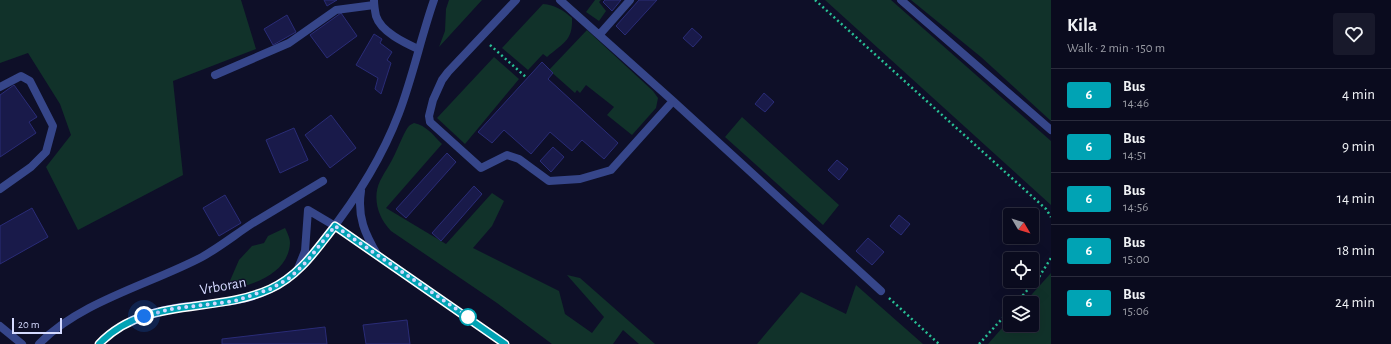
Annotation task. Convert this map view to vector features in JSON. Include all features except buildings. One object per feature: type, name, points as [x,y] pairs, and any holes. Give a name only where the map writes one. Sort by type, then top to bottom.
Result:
[{"type":"street","name":"Vrboran","points":[[99,344],[117,329],[137,318],[171,309],[225,303],[244,299],[270,289],[288,279],[308,260],[335,226],[361,188],[386,144],[399,113],[434,0]]},
{"type":"street","points":[[516,0],[448,72],[438,88],[429,116],[430,122],[481,168],[507,155],[519,159],[549,181],[580,179],[611,170],[673,101]]},
{"type":"street","points":[[560,0],[600,34],[881,292]]},
{"type":"street","points":[[569,7],[574,0]]},
{"type":"street","points":[[600,34],[630,0]]},
{"type":"street","points":[[901,0],[1051,130]]},
{"type":"street","points":[[214,75],[289,43],[336,10],[374,2],[376,18],[382,25],[396,39],[418,50]]},
{"type":"street","points":[[0,87],[21,76],[30,81],[53,126],[46,152],[31,167],[0,189]]},
{"type":"street","points":[[39,344],[71,318],[108,299],[203,256],[253,223],[323,181]]},
{"type":"street","points":[[361,188],[359,212],[367,238],[378,256]]},
{"type":"street","points":[[297,271],[304,251],[308,210],[335,226],[505,344]]},
{"type":"street","points":[[0,326],[22,344]]},
{"type":"path","points":[[815,0],[1046,209],[1051,217]]},
{"type":"path","points":[[488,43],[527,78]]},
{"type":"path","points":[[1022,296],[1039,277],[1051,258]]},
{"type":"path","points":[[881,292],[938,344]]},
{"type":"path","points":[[979,344],[1003,318]]},
{"type":"green space","points":[[0,0],[241,0],[256,49],[173,81],[183,175],[78,230],[46,167],[71,135],[60,104],[28,53],[0,63]]},
{"type":"green space","points":[[449,0],[482,0],[439,47],[445,31],[446,9]]},
{"type":"green space","points":[[595,0],[601,0],[599,2],[606,11],[599,21],[586,12]]},
{"type":"green space","points":[[825,0],[891,0],[1051,141],[1051,205]]},
{"type":"green space","points":[[911,0],[1051,0],[1051,121],[981,57]]},
{"type":"green space","points":[[543,4],[559,8],[572,18],[571,32],[569,37],[562,45],[547,57],[543,54],[528,70],[502,48]]},
{"type":"green space","points":[[587,30],[653,91],[658,98],[656,108],[632,135],[607,115],[614,107],[586,85],[580,93],[577,90],[575,93],[549,70]]},
{"type":"green space","points":[[494,57],[519,79],[465,144],[437,118]]},
{"type":"green space","points":[[742,117],[839,205],[823,225],[725,137]]},
{"type":"green space","points":[[414,123],[426,128],[442,144],[386,208],[446,244],[492,193],[504,201],[492,226],[473,248],[559,291],[565,314],[592,333],[604,317],[567,275],[580,278],[655,344],[639,344],[623,330],[613,344],[552,344],[497,303],[391,231],[386,226],[378,208],[378,187],[406,131],[409,126]]},
{"type":"green space","points":[[285,228],[290,241],[287,256],[280,267],[270,275],[244,286],[203,292],[229,283],[239,260],[252,246],[264,243],[268,236]]},
{"type":"green space","points":[[1051,273],[1051,344],[988,344],[1003,327],[1003,332],[1039,332],[1039,296],[1030,296]]},
{"type":"green space","points":[[856,285],[923,344],[757,344],[801,292],[846,314]]},
{"type":"bus line","name":"6","points":[[99,344],[117,329],[137,318],[152,313],[197,305],[225,303],[244,299],[270,289],[288,279],[297,271],[308,260],[335,226],[505,344]]},
{"type":"route","points":[[144,316],[171,309],[235,301],[270,289],[288,279],[297,271],[308,260],[335,226],[468,317]]}]
